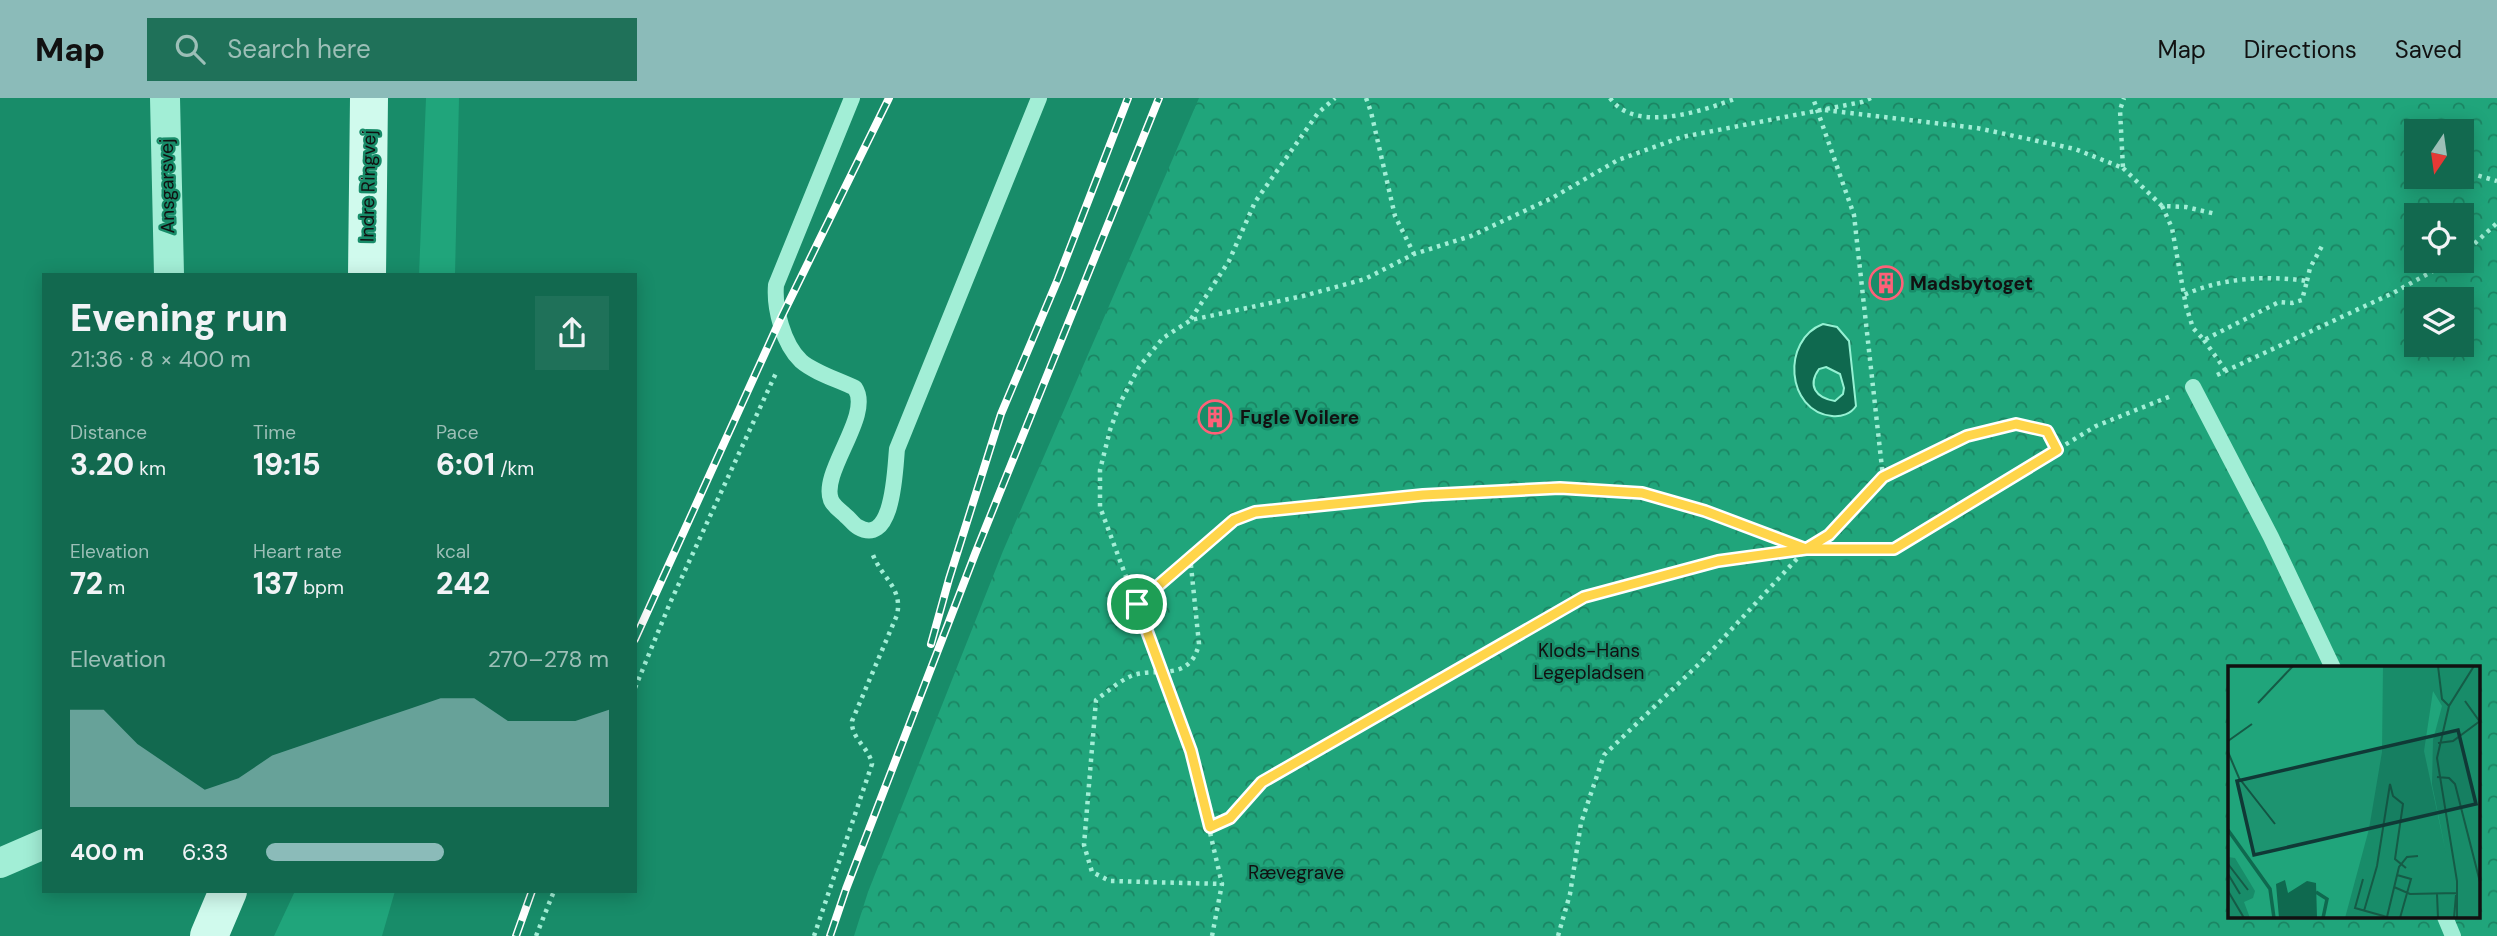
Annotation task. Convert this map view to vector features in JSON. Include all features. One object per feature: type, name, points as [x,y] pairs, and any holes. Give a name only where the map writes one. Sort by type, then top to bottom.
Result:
[{"type":"street","name":"Ansgarsvej","points":[[165,98],[169,273]]},
{"type":"street","name":"Indre Ringvej","points":[[367,273],[369,98]]},
{"type":"street","points":[[0,863],[42,845]]},
{"type":"street","points":[[209,936],[227,893]]},
{"type":"lane","points":[[852,98],[776,285],[775,299],[792,350],[809,366],[855,388],[859,394],[859,409],[834,476],[830,497],[833,504],[858,527],[869,530],[886,519],[897,449],[1039,98]]},
{"type":"lane","points":[[2193,387],[2332,666]]},
{"type":"lane","points":[[2445,918],[2453,936]]},
{"type":"path","points":[[1191,320],[1229,261],[1255,202],[1318,113],[1335,98]]},
{"type":"path","points":[[1366,98],[1375,125],[1395,216],[1414,254]]},
{"type":"path","points":[[1610,98],[1618,107],[1634,113],[1670,117],[1708,109],[1737,98]]},
{"type":"path","points":[[1813,98],[1854,215],[1883,477]]},
{"type":"path","points":[[1212,936],[1222,884],[1191,751],[1100,507],[1100,470],[1110,430],[1139,367],[1163,338],[1191,320],[1303,296],[1365,279],[1414,254],[1471,236],[1552,198],[1618,160],[1682,136],[1862,102],[1871,98]]},
{"type":"path","points":[[2123,168],[2120,110],[2124,98]]},
{"type":"path","points":[[1817,110],[1977,128],[2075,149],[2123,168],[2162,206],[2172,228],[2193,328],[2226,371]]},
{"type":"path","points":[[2474,174],[2497,181]]},
{"type":"path","points":[[2162,206],[2186,207],[2216,214]]},
{"type":"path","points":[[2474,244],[2497,223]]},
{"type":"path","points":[[2204,340],[2280,302],[2302,300],[2310,268],[2322,246]]},
{"type":"path","points":[[1210,827],[1230,818],[1262,782],[1584,597],[1718,561],[1806,549],[1894,549],[2096,426],[2193,387],[2393,293],[2429,273]]},
{"type":"path","points":[[2184,295],[2195,290],[2256,278],[2307,281]]},
{"type":"path","points":[[637,683],[670,603],[779,366],[792,350]]},
{"type":"path","points":[[1558,936],[1570,894],[1581,822],[1604,755],[1702,661],[1806,549],[1829,535],[1883,477],[1967,436],[2016,424],[2047,431],[2057,450]]},
{"type":"path","points":[[1137,604],[1234,520],[1255,512],[1423,495],[1560,488],[1642,493],[1705,511],[1806,549]]},
{"type":"path","points":[[814,936],[872,764],[870,755],[852,729],[852,721],[900,603],[897,592],[871,550],[869,530]]},
{"type":"path","points":[[1190,556],[1199,645],[1196,657],[1188,665],[1163,673],[1131,676],[1096,700],[1084,845],[1092,872],[1110,881],[1222,884]]},
{"type":"path","points":[[536,936],[553,893]]},
{"type":"green space","points":[[426,98],[459,98],[455,273],[419,273]]},
{"type":"green space","points":[[1199,98],[2497,98],[2497,936],[854,936],[868,892],[1003,551]]},
{"type":"green space","points":[[294,893],[394,893],[382,936],[274,936]]},
{"type":"shaded area","points":[[1823,324],[1837,327],[1849,341],[1856,406],[1846,414],[1832,416],[1817,411],[1805,402],[1798,389],[1794,374],[1795,359],[1800,344],[1809,332]],"holes":[[[1826,367],[1840,374],[1843,394],[1835,401],[1818,394],[1814,381],[1819,369]]]},
{"type":"railway","points":[[637,635],[780,320],[889,98]]},
{"type":"railway","points":[[931,644],[1001,414],[1058,279],[1128,98]]},
{"type":"railway","points":[[830,936],[975,554],[1159,98]]},
{"type":"railway","points":[[516,936],[531,893]]},
{"type":"place","name":"Madsbytoget","points":[[1886,283]]},
{"type":"place","name":"Fugle Voilere","points":[[1215,417]]},
{"type":"route","points":[[1137,604],[1191,751],[1210,827],[1230,818],[1262,782],[1584,597],[1718,561],[1806,549],[1894,549],[2057,450],[2047,431],[2016,424],[1967,436],[1883,477],[1829,535],[1806,549],[1705,511],[1642,493],[1560,488],[1423,495],[1255,512],[1234,520],[1137,604]]},
{"type":"park label","name":"Klods-Hans Legepladsen","points":[[1589,661]]},
{"type":"park label","name":"Rævegrave","points":[[1296,872]]}]
